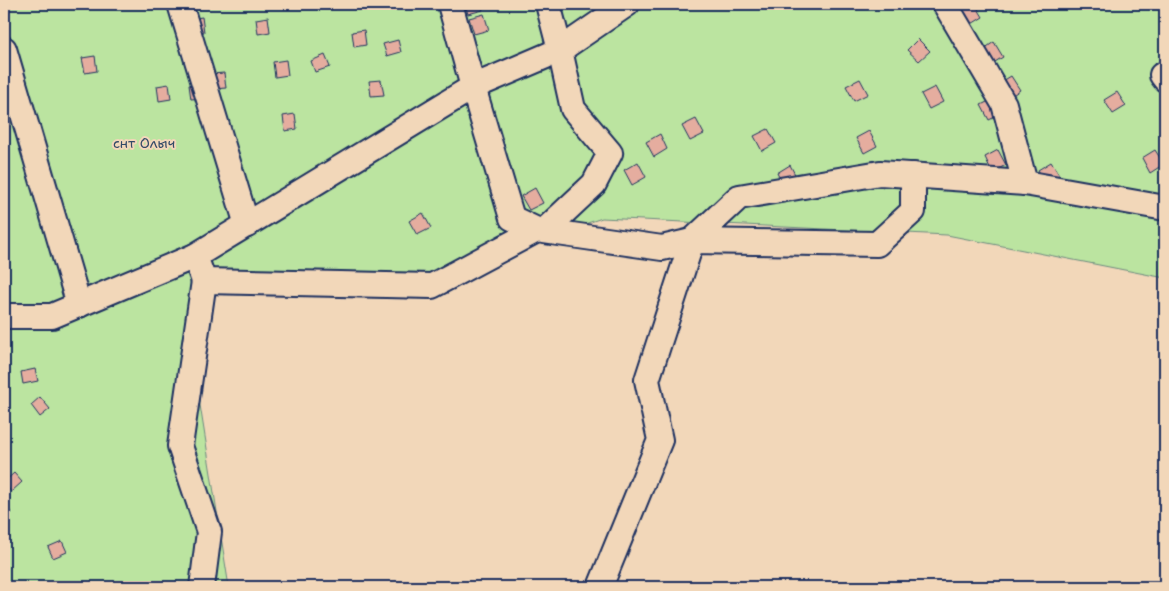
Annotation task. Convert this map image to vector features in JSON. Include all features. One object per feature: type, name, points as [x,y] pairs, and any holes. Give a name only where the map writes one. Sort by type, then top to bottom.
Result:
[{"type":"street","points":[[180,4],[247,225]]},
{"type":"street","points":[[450,4],[472,87],[512,218],[541,230],[662,248],[692,241],[877,244],[913,211],[913,175]]},
{"type":"street","points":[[204,281],[432,286],[541,230],[594,184],[610,153],[573,109],[548,4]]},
{"type":"street","points":[[4,316],[52,316],[195,256],[472,87],[560,50],[627,4]]},
{"type":"street","points":[[945,4],[1004,104],[1025,183]]},
{"type":"street","points":[[4,49],[79,305]]},
{"type":"street","points":[[600,587],[660,440],[648,380],[692,241],[739,197],[880,173],[1025,183],[1165,208]]},
{"type":"street","points":[[195,256],[204,281],[180,446],[209,532],[202,587]]},
{"type":"green space","name":"снт Олыч","points":[[4,4],[1165,4],[1165,278],[947,235],[602,218],[435,276],[205,268],[200,405],[229,587],[4,587]]},
{"type":"building","points":[[465,4],[481,4],[483,10],[468,14]]},
{"type":"building","points":[[975,4],[983,17],[970,25],[961,11]]},
{"type":"building","points":[[484,14],[489,30],[474,34],[469,18]]},
{"type":"building","points":[[202,17],[204,32],[192,34],[190,19]]},
{"type":"building","points":[[268,17],[270,32],[258,34],[256,19]]},
{"type":"building","points":[[364,30],[366,45],[354,47],[352,32]]},
{"type":"building","points":[[918,39],[930,51],[919,61],[907,50]]},
{"type":"building","points":[[398,40],[401,52],[387,56],[383,44]]},
{"type":"building","points":[[994,42],[1003,57],[990,65],[981,51]]},
{"type":"building","points":[[325,55],[330,67],[315,72],[311,61]]},
{"type":"building","points":[[95,56],[97,71],[85,73],[82,58]]},
{"type":"building","points":[[286,60],[288,75],[275,77],[273,62]]},
{"type":"building","points":[[224,73],[226,88],[213,89],[212,74]]},
{"type":"building","points":[[1011,76],[1020,90],[1007,99],[998,84]]},
{"type":"building","points":[[860,79],[868,94],[854,101],[846,86]]},
{"type":"building","points":[[381,80],[384,95],[371,96],[369,81]]},
{"type":"building","points":[[201,83],[203,98],[191,99],[189,85]]},
{"type":"building","points":[[169,84],[171,99],[159,101],[157,86]]},
{"type":"building","points":[[935,87],[943,102],[929,109],[921,94]]},
{"type":"building","points":[[1117,92],[1126,106],[1113,114],[1104,100]]},
{"type":"building","points":[[995,98],[1003,113],[989,120],[981,105]]},
{"type":"building","points":[[295,114],[297,129],[285,131],[283,116]]},
{"type":"building","points":[[696,119],[704,134],[690,141],[682,126]]},
{"type":"building","points":[[768,129],[776,143],[762,151],[754,136]]},
{"type":"building","points":[[869,131],[877,146],[864,153],[856,138]]},
{"type":"building","points":[[660,134],[667,149],[654,157],[646,142]]},
{"type":"building","points":[[998,150],[1006,165],[992,172],[985,157]]},
{"type":"building","points":[[1155,150],[1164,164],[1150,173],[1142,158]]},
{"type":"building","points":[[638,162],[646,177],[632,185],[624,170]]},
{"type":"building","points":[[1051,162],[1060,176],[1047,184],[1038,170]]},
{"type":"building","points":[[790,165],[798,180],[784,187],[777,173]]},
{"type":"building","points":[[535,188],[543,203],[529,210],[521,196]]},
{"type":"building","points":[[423,213],[431,228],[417,235],[409,221]]},
{"type":"building","points":[[35,369],[38,381],[23,384],[21,372]]},
{"type":"building","points":[[40,397],[50,409],[40,417],[31,405]]},
{"type":"building","points":[[14,473],[22,482],[11,492],[4,482]]},
{"type":"building","points":[[7,503],[11,514],[4,517],[4,504]]},
{"type":"building","points":[[62,541],[67,552],[53,558],[48,547]]}]
